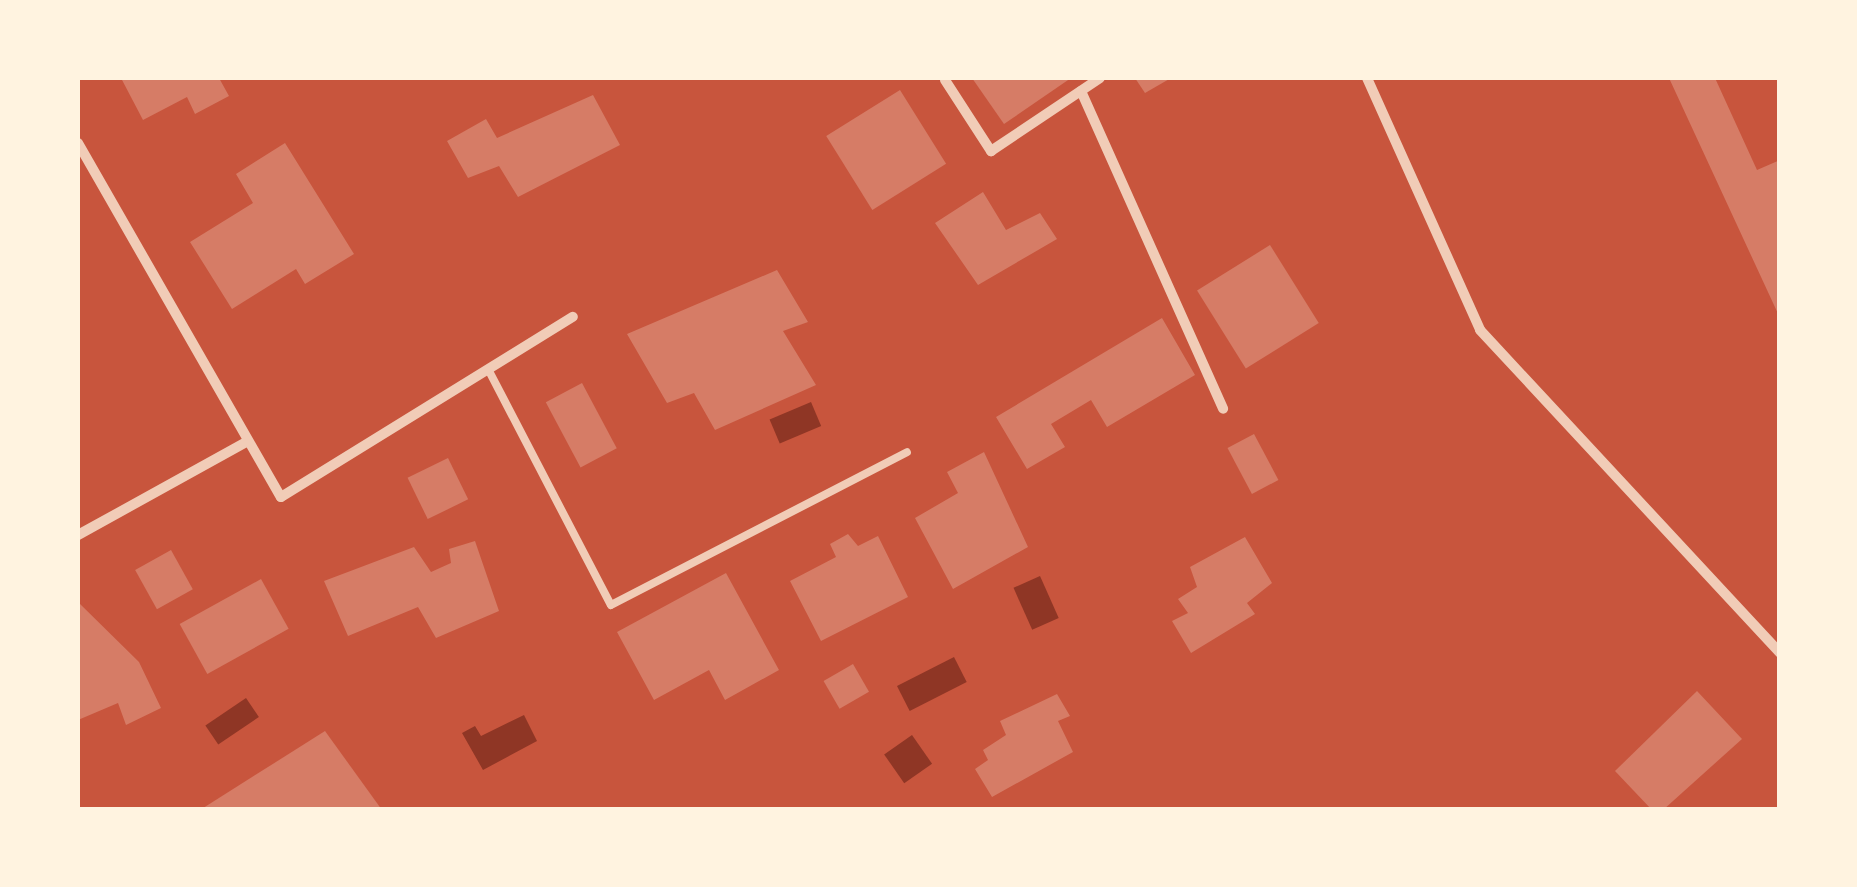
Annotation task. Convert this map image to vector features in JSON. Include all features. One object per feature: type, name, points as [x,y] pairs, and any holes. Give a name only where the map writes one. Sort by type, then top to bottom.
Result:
[{"type":"street","points":[[946,80],[990,151],[1100,78]]},
{"type":"street","points":[[1367,78],[1480,330],[1780,653]]},
{"type":"street","points":[[1081,91],[1223,409]]},
{"type":"street","points":[[78,143],[281,497],[573,317]]},
{"type":"street","points":[[78,535],[248,441]]},
{"type":"lane","points":[[488,369],[611,604],[906,452]]},
{"type":"shaded area","points":[[811,402],[821,426],[780,444],[770,420]]},
{"type":"shaded area","points":[[1040,576],[1059,618],[1032,630],[1014,588]]},
{"type":"shaded area","points":[[954,657],[967,682],[910,711],[897,686]]},
{"type":"shaded area","points":[[246,698],[259,717],[218,744],[205,725]]},
{"type":"shaded area","points":[[524,715],[537,741],[483,770],[462,733],[475,726],[481,736]]},
{"type":"shaded area","points":[[912,735],[932,764],[904,783],[884,755]]},
{"type":"building","points":[[121,78],[219,78],[229,96],[195,114],[187,97],[143,120]]},
{"type":"building","points":[[972,78],[1071,78],[1004,124]]},
{"type":"building","points":[[1135,78],[1171,78],[1145,93]]},
{"type":"building","points":[[1669,78],[1715,78],[1757,170],[1780,160],[1780,318]]},
{"type":"building","points":[[900,90],[946,164],[872,210],[826,136]]},
{"type":"building","points":[[593,95],[620,145],[518,197],[499,166],[468,178],[447,141],[486,119],[497,138]]},
{"type":"building","points":[[285,143],[354,254],[305,284],[296,269],[232,309],[190,242],[253,203],[236,174]]},
{"type":"building","points":[[983,192],[1006,230],[1040,213],[1057,239],[978,285],[935,223]]},
{"type":"building","points":[[1270,245],[1319,323],[1246,369],[1197,291]]},
{"type":"building","points":[[777,270],[808,322],[783,331],[816,385],[715,430],[694,393],[667,403],[627,334]]},
{"type":"building","points":[[1162,318],[1195,375],[1107,427],[1091,400],[1051,424],[1065,447],[1027,469],[996,417]]},
{"type":"building","points":[[582,383],[617,448],[581,468],[546,402]]},
{"type":"building","points":[[1254,434],[1278,480],[1252,494],[1228,448]]},
{"type":"building","points":[[984,452],[1028,547],[953,589],[915,518],[958,493],[947,472]]},
{"type":"building","points":[[448,458],[468,499],[428,519],[408,478]]},
{"type":"building","points":[[848,534],[858,546],[878,536],[908,597],[821,641],[790,581],[836,557],[830,544]]},
{"type":"building","points":[[1245,537],[1272,583],[1247,603],[1255,614],[1191,653],[1172,621],[1188,613],[1178,599],[1197,587],[1190,567]]},
{"type":"building","points":[[475,541],[499,611],[436,638],[418,607],[348,636],[324,581],[414,547],[431,572],[451,563],[449,549]]},
{"type":"building","points":[[171,550],[193,589],[157,609],[135,570]]},
{"type":"building","points":[[726,573],[779,670],[725,700],[709,670],[654,700],[617,632]]},
{"type":"building","points":[[261,579],[289,629],[207,674],[180,624]]},
{"type":"building","points":[[78,602],[139,662],[161,708],[126,725],[118,703],[78,720]]},
{"type":"building","points":[[853,664],[869,692],[840,709],[824,681]]},
{"type":"building","points":[[1697,691],[1742,739],[1663,810],[1652,810],[1615,771]]},
{"type":"building","points":[[1057,694],[1070,716],[1058,721],[1073,752],[992,797],[975,769],[988,760],[983,750],[1006,735],[1000,721]]},
{"type":"building","points":[[325,731],[382,810],[200,810]]}]
